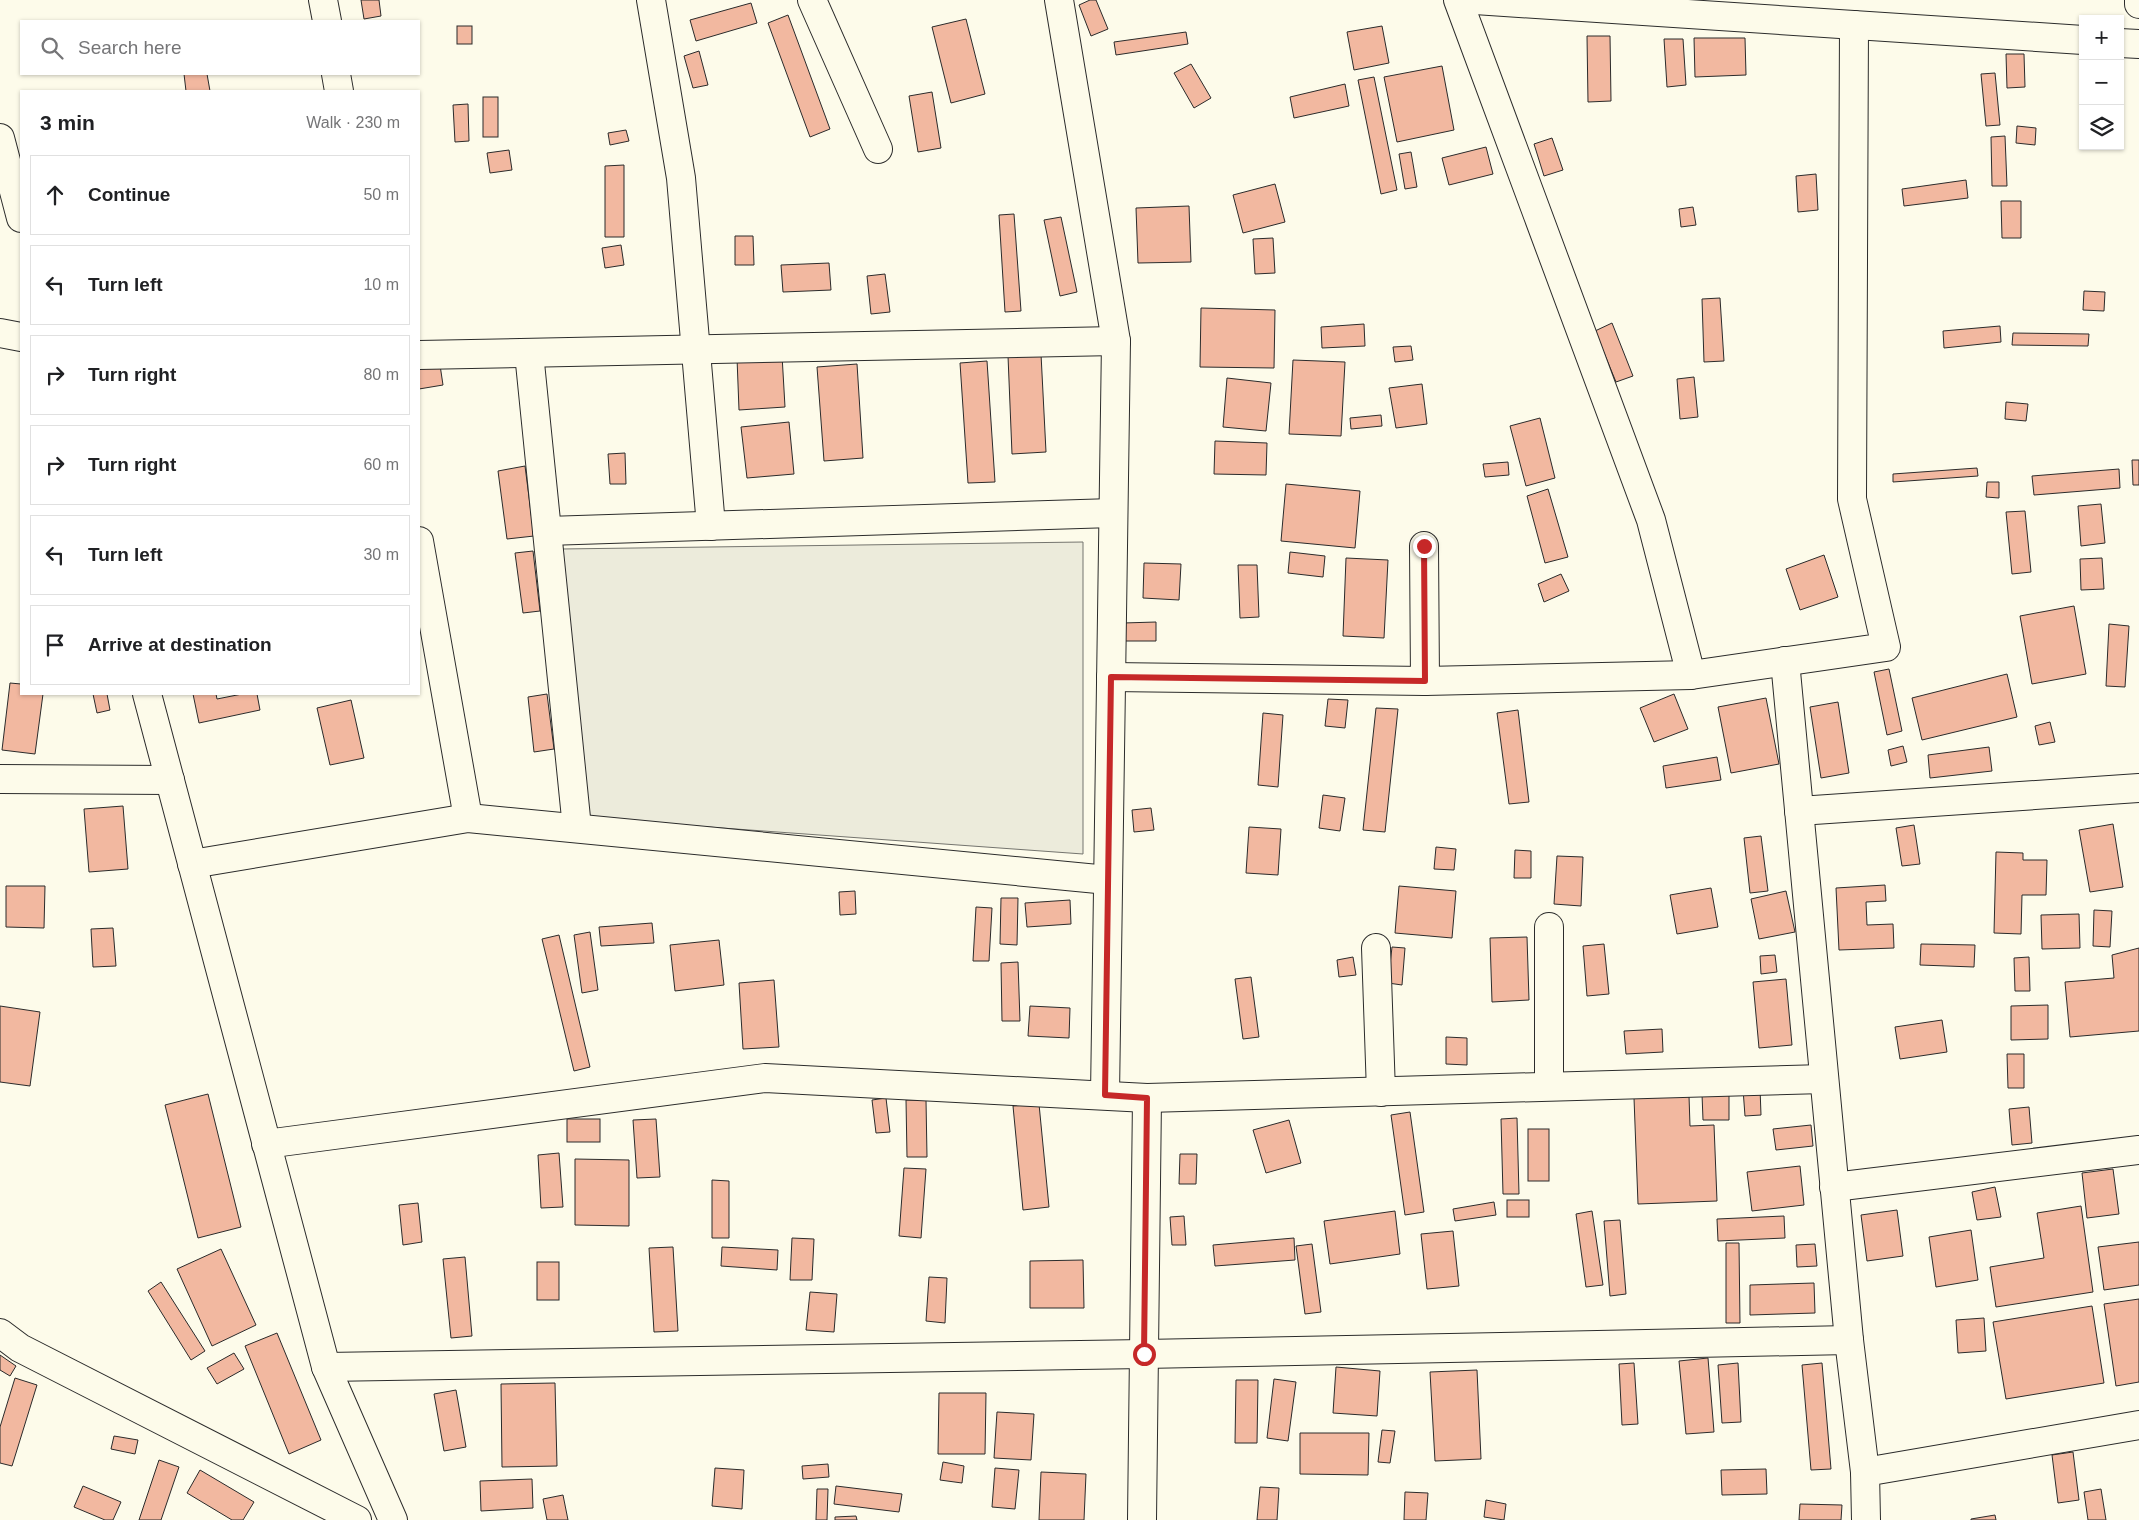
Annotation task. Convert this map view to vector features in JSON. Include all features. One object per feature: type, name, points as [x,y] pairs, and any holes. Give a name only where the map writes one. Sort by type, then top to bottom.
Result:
[{"type":"street","points":[[323,0],[327,20]]},
{"type":"street","points":[[651,0],[681,178],[711,526]]},
{"type":"street","points":[[812,0],[878,149]]},
{"type":"street","points":[[1059,0],[1116,341],[1105,1095]]},
{"type":"street","points":[[1458,0],[1651,520],[1692,675]]},
{"type":"street","points":[[1475,0],[2079,40]]},
{"type":"street","points":[[2138,0],[2139,4]]},
{"type":"street","points":[[1111,677],[1425,681],[1692,675],[1886,647],[1852,499],[1854,25]]},
{"type":"street","points":[[2124,43],[2139,44]]},
{"type":"street","points":[[336,75],[339,90]]},
{"type":"street","points":[[0,138],[20,214]]},
{"type":"street","points":[[0,334],[20,337]]},
{"type":"street","points":[[420,355],[1116,341]]},
{"type":"street","points":[[529,353],[577,828]]},
{"type":"street","points":[[547,531],[1113,513]]},
{"type":"street","points":[[1424,546],[1425,681]]},
{"type":"street","points":[[420,547],[468,818]]},
{"type":"street","points":[[1785,661],[1849,1340],[1865,1472],[1866,1520]]},
{"type":"street","points":[[147,695],[326,1367],[393,1520]]},
{"type":"street","points":[[0,779],[170,780]]},
{"type":"street","points":[[1799,811],[2139,788]]},
{"type":"street","points":[[192,864],[468,818],[1108,880]]},
{"type":"street","points":[[1549,928],[1549,1086]]},
{"type":"street","points":[[1376,948],[1381,1092]]},
{"type":"street","points":[[266,1144],[765,1078],[1147,1098],[1824,1079]]},
{"type":"street","points":[[1142,1520],[1147,1098]]},
{"type":"street","points":[[1834,1187],[2139,1150]]},
{"type":"street","points":[[0,1333],[20,1348],[357,1520]]},
{"type":"street","points":[[326,1367],[1144,1354],[1849,1340]]},
{"type":"street","points":[[1865,1472],[2139,1425]]},
{"type":"shaded area","points":[[1083,542],[1083,854],[583,818],[561,549]]},
{"type":"building","points":[[361,0],[379,0],[381,16],[364,19]]},
{"type":"building","points":[[1090,0],[1096,0],[1108,29],[1091,36],[1079,5]]},
{"type":"building","points":[[751,3],[757,23],[696,41],[690,20]]},
{"type":"building","points":[[788,15],[830,129],[810,137],[768,23]]},
{"type":"building","points":[[966,19],[985,94],[951,103],[932,27]]},
{"type":"building","points":[[457,26],[472,26],[472,44],[457,44]]},
{"type":"building","points":[[1382,26],[1389,63],[1354,70],[1347,32]]},
{"type":"building","points":[[1186,32],[1188,44],[1116,55],[1114,42]]},
{"type":"building","points":[[1587,36],[1610,36],[1611,101],[1588,102]]},
{"type":"building","points":[[1694,38],[1745,38],[1746,75],[1695,77]]},
{"type":"building","points":[[1664,39],[1683,39],[1686,85],[1667,87]]},
{"type":"building","points":[[699,51],[708,85],[693,88],[684,56]]},
{"type":"building","points":[[2006,54],[2024,54],[2025,87],[2007,88]]},
{"type":"building","points":[[1191,64],[1211,98],[1194,108],[1174,73]]},
{"type":"building","points":[[1442,66],[1454,130],[1397,142],[1384,77]]},
{"type":"building","points":[[1995,73],[2000,125],[1986,126],[1981,74]]},
{"type":"building","points":[[184,75],[207,75],[210,90],[186,90]]},
{"type":"building","points":[[1374,77],[1397,190],[1381,194],[1358,80]]},
{"type":"building","points":[[1345,84],[1349,106],[1294,118],[1290,97]]},
{"type":"building","points":[[932,92],[941,148],[918,152],[909,96]]},
{"type":"building","points":[[483,97],[498,97],[498,137],[483,137]]},
{"type":"building","points":[[468,104],[469,141],[455,142],[453,105]]},
{"type":"building","points":[[2017,126],[2036,128],[2035,145],[2016,143]]},
{"type":"building","points":[[626,130],[629,141],[610,145],[608,133]]},
{"type":"building","points":[[2005,136],[2007,186],[1992,186],[1991,137]]},
{"type":"building","points":[[1552,138],[1563,170],[1544,176],[1534,144]]},
{"type":"building","points":[[1486,147],[1493,174],[1449,185],[1442,158]]},
{"type":"building","points":[[509,150],[512,170],[490,173],[487,153]]},
{"type":"building","points":[[1411,152],[1417,187],[1405,189],[1399,154]]},
{"type":"building","points":[[624,165],[624,237],[605,237],[605,166]]},
{"type":"building","points":[[1816,174],[1818,210],[1798,212],[1796,176]]},
{"type":"building","points":[[1966,180],[1968,198],[1904,206],[1902,189]]},
{"type":"building","points":[[1275,184],[1285,222],[1243,233],[1233,195]]},
{"type":"building","points":[[2001,201],[2021,201],[2021,238],[2002,238]]},
{"type":"building","points":[[1189,206],[1191,262],[1138,263],[1136,208]]},
{"type":"building","points":[[1693,207],[1696,225],[1681,227],[1679,209]]},
{"type":"building","points":[[1014,214],[1021,311],[1005,312],[999,215]]},
{"type":"building","points":[[1061,217],[1077,292],[1060,296],[1044,220]]},
{"type":"building","points":[[735,236],[753,236],[754,265],[735,265]]},
{"type":"building","points":[[1273,238],[1275,273],[1255,274],[1253,239]]},
{"type":"building","points":[[621,245],[624,265],[605,268],[602,248]]},
{"type":"building","points":[[829,263],[831,290],[783,292],[781,265]]},
{"type":"building","points":[[885,274],[890,312],[871,314],[867,276]]},
{"type":"building","points":[[2084,291],[2105,292],[2104,311],[2083,310]]},
{"type":"building","points":[[1720,298],[1724,361],[1704,362],[1702,299]]},
{"type":"building","points":[[1201,308],[1275,310],[1274,368],[1200,367]]},
{"type":"building","points":[[1612,323],[1633,376],[1616,382],[1595,331]]},
{"type":"building","points":[[1364,324],[1365,346],[1322,348],[1321,327]]},
{"type":"building","points":[[2000,326],[2001,342],[1944,348],[1943,331]]},
{"type":"building","points":[[2013,333],[2089,334],[2088,346],[2012,345]]},
{"type":"building","points":[[1411,346],[1413,360],[1395,362],[1393,347]]},
{"type":"building","points":[[1041,354],[1046,452],[1012,454],[1008,356]]},
{"type":"building","points":[[782,355],[785,407],[739,410],[737,358]]},
{"type":"building","points":[[1293,360],[1345,362],[1341,436],[1289,434]]},
{"type":"building","points":[[987,361],[995,482],[968,483],[960,363]]},
{"type":"building","points":[[857,364],[863,458],[824,461],[817,367]]},
{"type":"building","points":[[440,365],[443,385],[420,389],[420,369]]},
{"type":"building","points":[[1694,377],[1698,417],[1680,419],[1677,379]]},
{"type":"building","points":[[1227,378],[1271,383],[1266,431],[1223,427]]},
{"type":"building","points":[[1422,384],[1427,424],[1396,428],[1389,388]]},
{"type":"building","points":[[2006,402],[2028,404],[2026,421],[2005,419]]},
{"type":"building","points":[[1381,415],[1382,426],[1351,429],[1350,418]]},
{"type":"building","points":[[1540,418],[1555,478],[1526,486],[1510,426]]},
{"type":"building","points":[[789,422],[794,474],[747,478],[741,427]]},
{"type":"building","points":[[1215,441],[1267,443],[1266,475],[1214,474]]},
{"type":"building","points":[[625,453],[626,484],[610,484],[608,454]]},
{"type":"building","points":[[2132,460],[2139,460],[2139,485],[2133,485]]},
{"type":"building","points":[[1508,462],[1509,475],[1485,477],[1483,464]]},
{"type":"building","points":[[525,466],[534,536],[507,539],[498,471]]},
{"type":"building","points":[[1977,468],[1978,476],[1893,482],[1893,474]]},
{"type":"building","points":[[2119,469],[2120,488],[2034,495],[2032,476]]},
{"type":"building","points":[[1987,482],[1999,482],[1999,498],[1986,497]]},
{"type":"building","points":[[1286,484],[1360,491],[1355,548],[1281,541]]},
{"type":"building","points":[[1548,489],[1568,557],[1545,563],[1527,496]]},
{"type":"building","points":[[2101,504],[2105,543],[2081,546],[2078,506]]},
{"type":"building","points":[[2025,511],[2031,572],[2012,574],[2006,512]]},
{"type":"building","points":[[533,551],[540,611],[523,613],[515,553]]},
{"type":"building","points":[[1290,552],[1325,556],[1323,577],[1288,573]]},
{"type":"building","points":[[1824,555],[1838,597],[1800,610],[1786,569]]},
{"type":"building","points":[[1346,558],[1388,560],[1384,638],[1343,636]]},
{"type":"building","points":[[2102,558],[2104,589],[2081,590],[2080,559]]},
{"type":"building","points":[[1144,563],[1181,564],[1179,600],[1143,598]]},
{"type":"building","points":[[1238,565],[1257,565],[1259,617],[1240,618]]},
{"type":"building","points":[[1561,574],[1569,591],[1544,602],[1538,584]]},
{"type":"building","points":[[2074,606],[2086,674],[2032,684],[2020,616]]},
{"type":"building","points":[[1156,622],[1156,641],[1123,641],[1123,623]]},
{"type":"building","points":[[2109,624],[2129,626],[2125,687],[2106,686]]},
{"type":"building","points":[[1889,669],[1902,731],[1887,735],[1874,672]]},
{"type":"building","points":[[2007,674],[2017,717],[1922,740],[1912,698]]},
{"type":"building","points":[[10,683],[20,684],[20,695],[43,695],[35,754],[2,750]]},
{"type":"building","points":[[547,694],[554,749],[534,752],[528,697]]},
{"type":"building","points":[[1674,694],[1688,729],[1654,742],[1640,708]]},
{"type":"building","points":[[93,695],[107,695],[110,710],[97,713]]},
{"type":"building","points":[[193,695],[216,695],[217,699],[237,695],[257,695],[260,710],[199,723]]},
{"type":"building","points":[[1766,698],[1779,764],[1731,773],[1718,707]]},
{"type":"building","points":[[1328,699],[1348,700],[1345,728],[1325,726]]},
{"type":"building","points":[[351,700],[364,758],[330,765],[317,708]]},
{"type":"building","points":[[1838,702],[1849,773],[1821,778],[1810,707]]},
{"type":"building","points":[[1376,708],[1398,709],[1385,832],[1363,830]]},
{"type":"building","points":[[1518,710],[1529,802],[1509,804],[1497,713]]},
{"type":"building","points":[[1263,713],[1283,715],[1278,787],[1258,785]]},
{"type":"building","points":[[2050,722],[2055,742],[2039,745],[2035,726]]},
{"type":"building","points":[[1903,746],[1907,762],[1891,766],[1888,750]]},
{"type":"building","points":[[1989,747],[1992,771],[1930,778],[1928,755]]},
{"type":"building","points":[[1717,757],[1721,780],[1666,788],[1663,766]]},
{"type":"building","points":[[1323,795],[1345,798],[1340,831],[1319,828]]},
{"type":"building","points":[[123,806],[128,869],[89,872],[84,809]]},
{"type":"building","points":[[1151,808],[1154,830],[1134,832],[1132,810]]},
{"type":"building","points":[[2113,824],[2123,887],[2090,892],[2079,830]]},
{"type":"building","points":[[1914,825],[1920,864],[1902,866],[1896,828]]},
{"type":"building","points":[[1249,827],[1281,829],[1278,875],[1246,873]]},
{"type":"building","points":[[1761,836],[1768,891],[1750,893],[1744,838]]},
{"type":"building","points":[[1436,847],[1456,849],[1454,870],[1434,869]]},
{"type":"building","points":[[1515,850],[1531,851],[1531,878],[1514,878]]},
{"type":"building","points":[[1996,852],[2023,853],[2023,860],[2047,860],[2046,895],[2022,895],[2021,934],[1994,933]]},
{"type":"building","points":[[1557,856],[1583,857],[1581,906],[1554,904]]},
{"type":"building","points":[[1885,885],[1886,901],[1866,902],[1867,925],[1893,924],[1894,948],[1839,950],[1836,888]]},
{"type":"building","points":[[6,886],[45,886],[44,928],[6,927]]},
{"type":"building","points":[[1399,886],[1456,891],[1452,938],[1395,933]]},
{"type":"building","points":[[1711,888],[1718,927],[1677,934],[1670,895]]},
{"type":"building","points":[[855,891],[856,914],[840,915],[839,892]]},
{"type":"building","points":[[1786,891],[1795,932],[1759,939],[1751,899]]},
{"type":"building","points":[[1001,898],[1018,898],[1017,945],[1000,944]]},
{"type":"building","points":[[1070,900],[1071,924],[1027,927],[1025,903]]},
{"type":"building","points":[[976,907],[992,908],[989,961],[973,961]]},
{"type":"building","points":[[2094,910],[2112,911],[2110,947],[2093,946]]},
{"type":"building","points":[[2079,914],[2080,948],[2042,949],[2041,915]]},
{"type":"building","points":[[652,923],[654,943],[601,946],[599,927]]},
{"type":"building","points":[[113,928],[116,966],[93,967],[91,929]]},
{"type":"building","points":[[590,932],[598,990],[582,993],[574,935]]},
{"type":"building","points":[[559,935],[590,1067],[574,1071],[542,939]]},
{"type":"building","points":[[1527,937],[1529,1000],[1492,1002],[1490,938]]},
{"type":"building","points":[[719,940],[724,985],[675,991],[670,945]]},
{"type":"building","points":[[1604,944],[1609,994],[1587,996],[1583,946]]},
{"type":"building","points":[[1921,944],[1975,945],[1974,967],[1920,965]]},
{"type":"building","points":[[1392,947],[1405,948],[1402,985],[1388,983]]},
{"type":"building","points":[[2139,948],[2139,1031],[2070,1037],[2065,982],[2114,978],[2112,955]]},
{"type":"building","points":[[1775,955],[1777,972],[1761,974],[1760,956]]},
{"type":"building","points":[[1353,957],[1356,975],[1339,977],[1337,960]]},
{"type":"building","points":[[2029,957],[2030,991],[2015,991],[2014,958]]},
{"type":"building","points":[[1018,962],[1020,1021],[1002,1021],[1001,963]]},
{"type":"building","points":[[1251,977],[1259,1037],[1243,1039],[1235,979]]},
{"type":"building","points":[[1786,979],[1792,1045],[1759,1048],[1753,982]]},
{"type":"building","points":[[774,980],[779,1047],[743,1049],[739,983]]},
{"type":"building","points":[[2048,1005],[2048,1039],[2011,1040],[2011,1006]]},
{"type":"building","points":[[0,1006],[40,1012],[30,1086],[0,1082]]},
{"type":"building","points":[[1030,1006],[1070,1008],[1069,1038],[1028,1036]]},
{"type":"building","points":[[1942,1020],[1947,1052],[1900,1059],[1895,1027]]},
{"type":"building","points":[[1662,1029],[1663,1052],[1626,1054],[1624,1031]]},
{"type":"building","points":[[1446,1037],[1467,1038],[1467,1065],[1446,1064]]},
{"type":"building","points":[[2007,1054],[2024,1054],[2024,1088],[2008,1088]]},
{"type":"building","points":[[1760,1088],[1761,1115],[1745,1116],[1743,1089]]},
{"type":"building","points":[[1729,1093],[1729,1120],[1703,1120],[1702,1094]]},
{"type":"building","points":[[208,1094],[241,1227],[198,1238],[165,1105]]},
{"type":"building","points":[[1689,1096],[1690,1126],[1714,1125],[1717,1201],[1638,1204],[1634,1098]]},
{"type":"building","points":[[886,1098],[890,1132],[876,1133],[872,1100]]},
{"type":"building","points":[[906,1100],[926,1100],[927,1157],[907,1157]]},
{"type":"building","points":[[1039,1104],[1049,1207],[1023,1210],[1013,1106]]},
{"type":"building","points":[[2029,1107],[2032,1143],[2012,1145],[2009,1109]]},
{"type":"building","points":[[1410,1112],[1424,1212],[1405,1215],[1391,1115]]},
{"type":"building","points":[[1517,1118],[1519,1194],[1503,1194],[1501,1119]]},
{"type":"building","points":[[567,1119],[600,1119],[600,1142],[567,1142]]},
{"type":"building","points":[[656,1119],[660,1177],[637,1178],[633,1120]]},
{"type":"building","points":[[1289,1120],[1301,1163],[1266,1173],[1253,1130]]},
{"type":"building","points":[[1811,1125],[1813,1146],[1776,1150],[1773,1129]]},
{"type":"building","points":[[1528,1129],[1549,1129],[1549,1181],[1528,1181]]},
{"type":"building","points":[[559,1153],[563,1207],[541,1208],[538,1155]]},
{"type":"building","points":[[1180,1154],[1197,1154],[1196,1184],[1179,1184]]},
{"type":"building","points":[[575,1159],[629,1160],[629,1226],[575,1225]]},
{"type":"building","points":[[1800,1166],[1804,1205],[1752,1211],[1747,1172]]},
{"type":"building","points":[[904,1168],[926,1169],[921,1238],[899,1236]]},
{"type":"building","points":[[2113,1169],[2119,1214],[2087,1218],[2082,1173]]},
{"type":"building","points":[[712,1180],[729,1181],[729,1238],[712,1238]]},
{"type":"building","points":[[1995,1187],[2001,1217],[1977,1220],[1972,1192]]},
{"type":"building","points":[[1507,1200],[1529,1200],[1529,1217],[1507,1217]]},
{"type":"building","points":[[1494,1202],[1496,1215],[1455,1221],[1453,1209]]},
{"type":"building","points":[[418,1203],[422,1242],[403,1245],[399,1205]]},
{"type":"building","points":[[2081,1206],[2093,1292],[1996,1307],[1990,1267],[2044,1258],[2037,1213]]},
{"type":"building","points":[[1897,1210],[1903,1256],[1867,1261],[1861,1215]]},
{"type":"building","points":[[1395,1211],[1400,1254],[1330,1264],[1324,1221]]},
{"type":"building","points":[[1592,1211],[1603,1285],[1586,1287],[1576,1214]]},
{"type":"building","points":[[1184,1216],[1186,1245],[1172,1245],[1170,1217]]},
{"type":"building","points":[[1784,1216],[1785,1238],[1718,1241],[1717,1219]]},
{"type":"building","points":[[1620,1220],[1626,1294],[1610,1296],[1604,1221]]},
{"type":"building","points":[[1971,1230],[1978,1280],[1936,1287],[1929,1237]]},
{"type":"building","points":[[1453,1231],[1459,1286],[1427,1289],[1421,1234]]},
{"type":"building","points":[[792,1238],[814,1239],[812,1280],[790,1280]]},
{"type":"building","points":[[1294,1238],[1295,1260],[1215,1266],[1213,1245]]},
{"type":"building","points":[[2139,1242],[2139,1285],[2104,1290],[2098,1247]]},
{"type":"building","points":[[1726,1243],[1739,1243],[1740,1323],[1726,1323]]},
{"type":"building","points":[[1312,1244],[1321,1312],[1305,1314],[1296,1246]]},
{"type":"building","points":[[1815,1244],[1817,1266],[1797,1267],[1796,1245]]},
{"type":"building","points":[[673,1247],[678,1331],[654,1332],[649,1248]]},
{"type":"building","points":[[722,1247],[778,1250],[777,1270],[721,1266]]},
{"type":"building","points":[[221,1249],[256,1325],[212,1346],[177,1269]]},
{"type":"building","points":[[465,1257],[472,1336],[451,1338],[443,1259]]},
{"type":"building","points":[[1083,1260],[1084,1308],[1030,1308],[1030,1261]]},
{"type":"building","points":[[537,1262],[559,1262],[559,1300],[537,1300]]},
{"type":"building","points":[[929,1277],[947,1278],[945,1323],[926,1321]]},
{"type":"building","points":[[161,1282],[205,1351],[191,1360],[148,1291]]},
{"type":"building","points":[[1814,1283],[1815,1313],[1750,1315],[1750,1285]]},
{"type":"building","points":[[810,1292],[837,1294],[834,1332],[806,1330]]},
{"type":"building","points":[[2139,1299],[2139,1382],[2116,1386],[2104,1304]]},
{"type":"building","points":[[2092,1306],[2104,1383],[2006,1399],[1993,1322]]},
{"type":"building","points":[[1984,1318],[1986,1351],[1958,1353],[1956,1320]]},
{"type":"building","points":[[277,1333],[321,1440],[289,1454],[245,1346]]},
{"type":"building","points":[[234,1353],[244,1369],[217,1384],[207,1368]]},
{"type":"building","points":[[0,1355],[16,1366],[10,1376],[0,1370]]},
{"type":"building","points":[[1708,1358],[1714,1432],[1686,1434],[1679,1361]]},
{"type":"building","points":[[1634,1363],[1638,1424],[1622,1425],[1619,1364]]},
{"type":"building","points":[[1738,1363],[1741,1422],[1722,1423],[1718,1365]]},
{"type":"building","points":[[1822,1363],[1831,1469],[1811,1470],[1802,1365]]},
{"type":"building","points":[[1336,1367],[1380,1371],[1377,1416],[1333,1413]]},
{"type":"building","points":[[1477,1370],[1481,1459],[1435,1461],[1430,1372]]},
{"type":"building","points":[[15,1378],[37,1385],[12,1466],[0,1463],[0,1427]]},
{"type":"building","points":[[1274,1379],[1296,1382],[1288,1441],[1267,1438]]},
{"type":"building","points":[[1236,1380],[1258,1380],[1257,1443],[1235,1443]]},
{"type":"building","points":[[555,1383],[557,1466],[502,1467],[501,1384]]},
{"type":"building","points":[[456,1390],[466,1447],[444,1451],[434,1394]]},
{"type":"building","points":[[939,1393],[986,1393],[985,1454],[938,1454]]},
{"type":"building","points":[[997,1412],[1034,1414],[1031,1460],[994,1458]]},
{"type":"building","points":[[1382,1430],[1395,1431],[1390,1463],[1378,1462]]},
{"type":"building","points":[[1300,1433],[1369,1433],[1368,1475],[1300,1474]]},
{"type":"building","points":[[114,1436],[138,1440],[135,1454],[111,1449]]},
{"type":"building","points":[[2073,1452],[2079,1500],[2058,1503],[2052,1455]]},
{"type":"building","points":[[159,1460],[179,1467],[161,1520],[139,1520]]},
{"type":"building","points":[[943,1462],[964,1466],[962,1483],[940,1480]]},
{"type":"building","points":[[828,1464],[829,1477],[803,1479],[802,1466]]},
{"type":"building","points":[[715,1468],[744,1470],[742,1509],[712,1506]]},
{"type":"building","points":[[995,1468],[1019,1470],[1015,1509],[992,1507]]},
{"type":"building","points":[[1766,1469],[1767,1494],[1722,1495],[1721,1470]]},
{"type":"building","points":[[200,1470],[254,1502],[243,1520],[232,1520],[187,1493]]},
{"type":"building","points":[[1041,1472],[1086,1474],[1084,1520],[1039,1520]]},
{"type":"building","points":[[532,1479],[533,1508],[481,1511],[480,1481]]},
{"type":"building","points":[[83,1486],[121,1502],[113,1520],[105,1520],[74,1507]]},
{"type":"building","points":[[836,1486],[902,1494],[899,1512],[834,1504]]},
{"type":"building","points":[[1260,1487],[1279,1488],[1277,1520],[1257,1520]]},
{"type":"building","points":[[817,1489],[828,1489],[827,1520],[816,1520]]},
{"type":"building","points":[[2101,1489],[2106,1520],[2088,1520],[2084,1492]]},
{"type":"building","points":[[1405,1492],[1428,1493],[1426,1520],[1404,1520]]},
{"type":"building","points":[[563,1495],[568,1520],[547,1520],[543,1499]]},
{"type":"building","points":[[1486,1500],[1506,1504],[1504,1520],[1484,1517]]},
{"type":"building","points":[[1800,1504],[1842,1505],[1841,1520],[1799,1520]]},
{"type":"building","points":[[1995,1515],[1996,1520],[1971,1520],[1971,1519]]},
{"type":"building","points":[[856,1516],[857,1520],[835,1520],[835,1517]]},
{"type":"route","points":[[1144,1354],[1147,1098],[1105,1095],[1111,677],[1425,681],[1424,546]]}]
